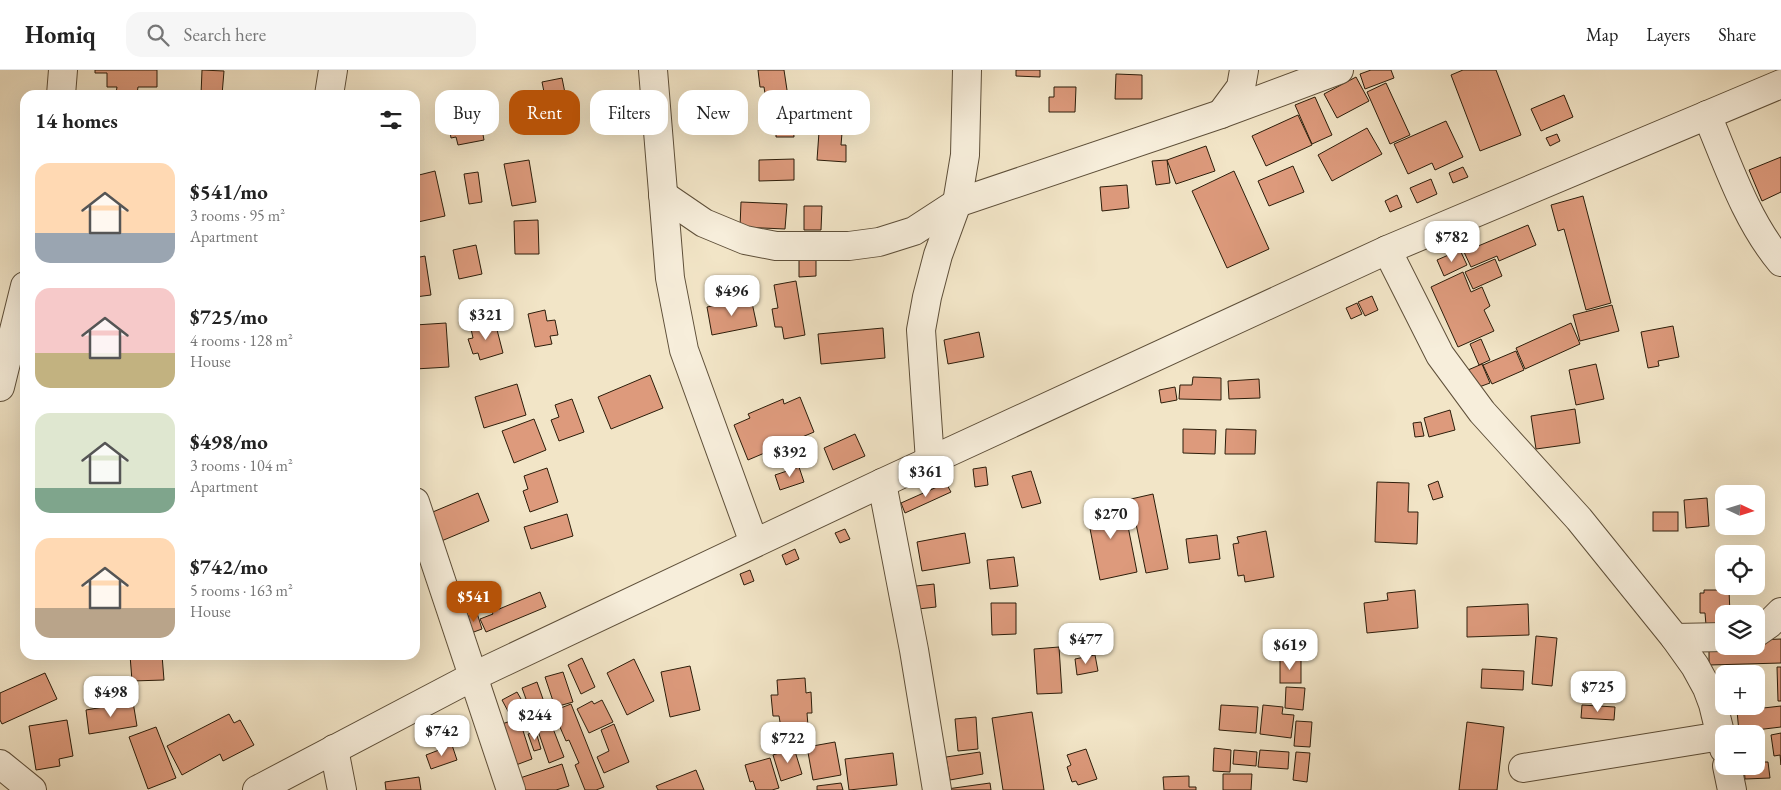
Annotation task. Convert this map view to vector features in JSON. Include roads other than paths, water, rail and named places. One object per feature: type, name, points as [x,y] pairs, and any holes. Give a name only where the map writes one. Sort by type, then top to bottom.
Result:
[{"type":"street","points":[[61,90],[63,70]]},
{"type":"street","points":[[330,90],[333,70]]},
{"type":"street","points":[[653,70],[670,278],[684,350],[754,543]]},
{"type":"street","points":[[930,461],[921,330],[926,297],[957,203],[965,156],[967,70]]},
{"type":"street","points":[[1221,114],[1241,88],[1244,70]]},
{"type":"street","points":[[663,195],[704,223],[745,240],[776,246],[849,246],[879,242],[914,231],[957,203],[1221,114],[1339,70]]},
{"type":"street","points":[[257,790],[472,677],[882,483],[1387,250],[1781,84]]},
{"type":"street","points":[[1707,115],[1754,222],[1770,249],[1781,262]]},
{"type":"street","points":[[1387,250],[1440,355],[1482,412],[1579,519],[1675,638],[1695,666],[1707,688],[1717,725]]},
{"type":"street","points":[[0,387],[20,306]]},
{"type":"street","points":[[882,483],[914,650],[937,790]]},
{"type":"street","points":[[420,517],[511,790]]},
{"type":"street","points":[[1765,627],[1781,612]]},
{"type":"street","points":[[1675,638],[1715,637]]},
{"type":"street","points":[[1523,768],[1715,744]]},
{"type":"street","points":[[334,749],[342,790]]},
{"type":"street","points":[[0,764],[32,790]]},
{"type":"street","points":[[1729,775],[1732,790]]}]
